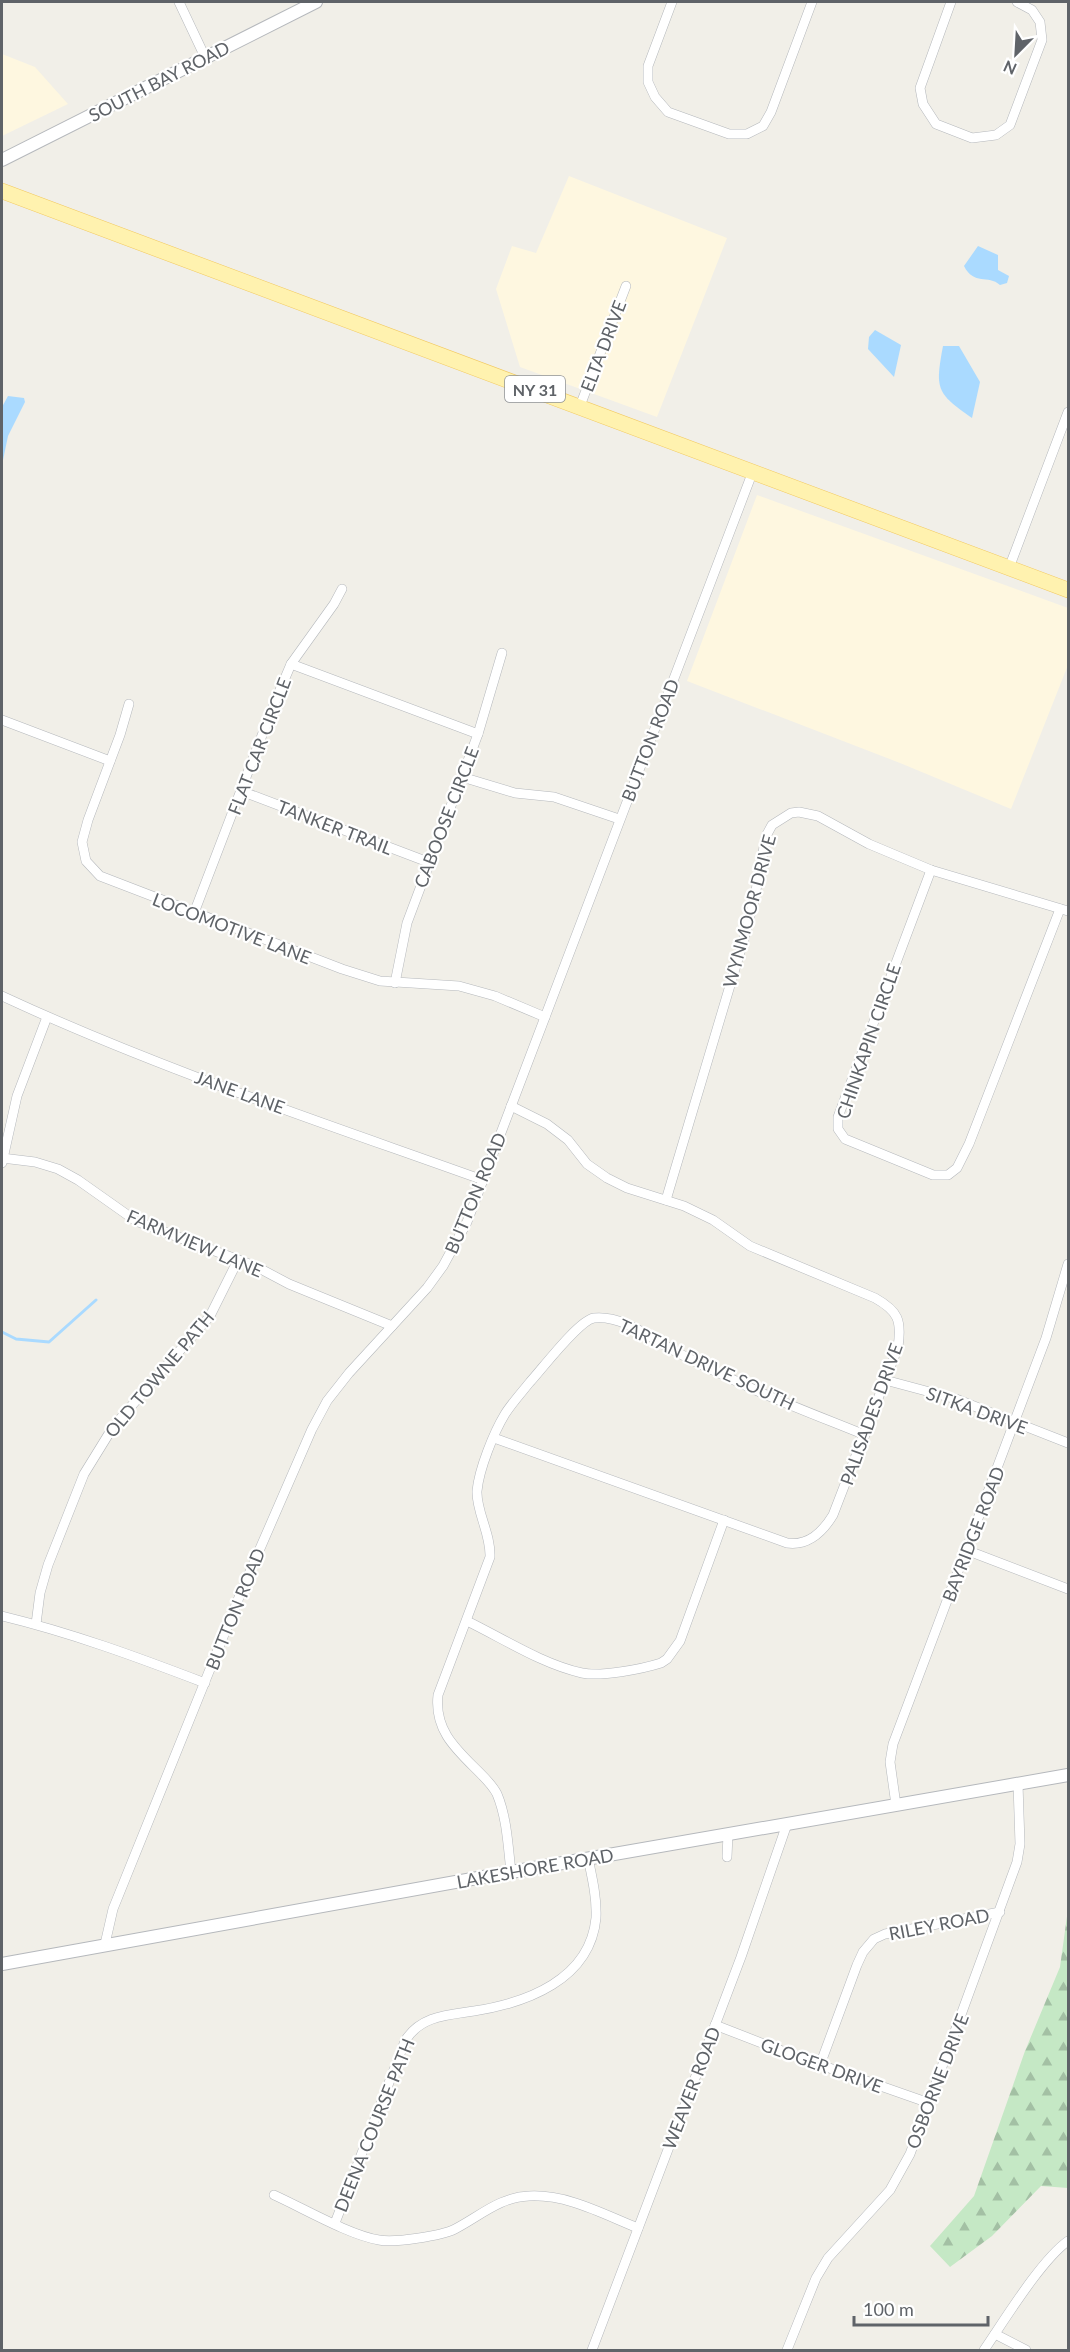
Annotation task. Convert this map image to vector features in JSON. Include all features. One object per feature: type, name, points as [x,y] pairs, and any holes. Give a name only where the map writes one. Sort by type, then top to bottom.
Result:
[{"type":"main road","name":"NY 31","points":[[2,191],[1068,590]]},
{"type":"street","points":[[179,2],[205,57]]},
{"type":"street","name":"SOUTH BAY ROAD","points":[[2,160],[316,2]]},
{"type":"street","points":[[672,2],[648,66],[648,82],[655,98],[668,112],[729,134],[747,134],[763,126],[771,112],[812,2]]},
{"type":"street","points":[[951,2],[920,87],[923,104],[936,124],[972,138],[996,135],[1010,124],[1042,40],[1040,22],[1032,9],[1017,2]]},
{"type":"street","name":"ELTA DRIVE","points":[[580,406],[626,286]]},
{"type":"street","points":[[1010,568],[1068,412]]},
{"type":"street","name":"BUTTON ROAD","points":[[105,1944],[113,1909],[292,1472],[312,1429],[327,1401],[427,1288],[443,1266],[466,1222],[753,471]]},
{"type":"street","name":"FLAT CAR CIRCLE","points":[[194,913],[291,664],[334,604],[342,589]]},
{"type":"street","name":"CABOOSE CIRCLE","points":[[395,983],[407,923],[478,734],[502,653]]},
{"type":"street","points":[[291,664],[478,734]]},
{"type":"street","name":"LOCOMOTIVE LANE","points":[[129,704],[82,842],[86,861],[100,876],[342,969],[380,981],[459,986],[495,996],[544,1017]]},
{"type":"street","points":[[2,720],[110,761]]},
{"type":"street","points":[[462,777],[515,793],[554,797],[619,819]]},
{"type":"street","name":"TANKER TRAIL","points":[[241,791],[428,862]]},
{"type":"street","name":"WYNMOOR DRIVE","points":[[666,1200],[743,942],[754,901],[762,848],[772,825],[783,816],[799,812],[818,816],[869,844],[931,870],[1064,910]]},
{"type":"street","name":"CHINKAPIN CIRCLE","points":[[931,870],[838,1117],[838,1129],[845,1139],[933,1174],[948,1175],[957,1168],[969,1144],[1064,910]]},
{"type":"street","name":"JANE LANE","points":[[2,996],[47,1017],[159,1062],[483,1180]]},
{"type":"street","points":[[2,1163],[17,1096],[47,1017]]},
{"type":"street","name":"PALISADES DRIVE","points":[[494,1438],[787,1543],[802,1543],[818,1535],[833,1515],[900,1337],[898,1319],[889,1306],[750,1246],[713,1220],[666,1200],[627,1188],[607,1178],[588,1164],[568,1140],[547,1124],[511,1106]]},
{"type":"street","name":"FARMVIEW LANE","points":[[2,1158],[35,1162],[58,1169],[78,1180],[136,1221],[238,1260],[289,1284],[392,1326]]},
{"type":"street","name":"OLD TOWNE PATH","points":[[36,1624],[40,1593],[48,1565],[84,1474],[113,1427],[210,1316],[238,1260]]},
{"type":"street","name":"BAYRIDGE ROAD","points":[[896,1805],[890,1762],[892,1744],[1015,1423],[1046,1338],[1068,1264]]},
{"type":"street","points":[[1059,1295],[1068,1298]]},
{"type":"street","name":"TARTAN DRIVE SOUTH","points":[[494,1438],[505,1414],[520,1394],[580,1327],[594,1318],[613,1320],[630,1326],[674,1351],[756,1390],[865,1435]]},
{"type":"street","name":"SITKA DRIVE","points":[[885,1380],[956,1399],[1068,1443]]},
{"type":"street","points":[[494,1438],[479,1479],[477,1492],[490,1547],[490,1557],[438,1695],[439,1721],[451,1743],[497,1794],[505,1824],[511,1872]]},
{"type":"street","points":[[467,1621],[555,1665],[584,1673],[595,1674],[661,1663],[667,1659],[680,1641],[724,1520]]},
{"type":"street","points":[[966,1550],[1068,1589]]},
{"type":"street","points":[[2,1616],[100,1643],[205,1683]]},
{"type":"street","name":"LAKESHORE ROAD","points":[[2,1964],[1068,1774]]},
{"type":"street","name":"OSBORNE DRIVE","points":[[787,2350],[816,2278],[828,2258],[896,2182],[910,2154],[1017,1862],[1020,1844],[1018,1784]]},
{"type":"street","name":"WEAVER ROAD","points":[[592,2350],[715,2025],[787,1824]]},
{"type":"street","points":[[727,1857],[728,1834]]},
{"type":"street","name":"DEENA COURSE PATH","points":[[335,2223],[405,2041],[411,2031],[424,2021],[434,2018],[503,2006],[534,1996],[562,1978],[581,1956],[591,1937],[596,1919],[596,1901],[588,1858]]},
{"type":"street","name":"RILEY ROAD","points":[[820,2065],[857,1965],[863,1952],[874,1939],[885,1934],[917,1927],[1000,1912]]},
{"type":"street","name":"GLOGER DRIVE","points":[[715,2025],[929,2103]]},
{"type":"street","points":[[274,2195],[378,2240],[431,2236],[452,2231],[488,2208],[511,2199],[528,2196],[557,2197],[638,2228]]},
{"type":"street","points":[[984,2350],[1058,2248],[1068,2241]]},
{"type":"street","points":[[995,2334],[1026,2350]]},
{"type":"shaded area","points":[[2,54],[35,67],[68,104],[2,136]]},
{"type":"shaded area","points":[[569,176],[727,238],[657,417],[520,367],[496,289],[512,246],[536,253]]},
{"type":"shaded area","points":[[757,495],[1068,608],[1068,665],[1011,809],[900,763],[687,681]]},
{"type":"green space","points":[[1068,1909],[1068,2188],[1041,2186],[992,2236],[950,2267],[930,2246],[974,2196],[1025,2051],[1060,1967]]},
{"type":"water","points":[[978,246],[998,255],[998,270],[1009,276],[1007,283],[1000,285],[991,280],[972,276],[968,272],[964,266]]},
{"type":"water","points":[[875,330],[901,345],[894,377],[868,349],[869,337]]},
{"type":"water","points":[[943,346],[959,346],[980,382],[972,418],[951,402],[941,389],[939,372]]},
{"type":"water","points":[[8,396],[24,398],[25,402],[8,436],[2,465],[2,407]]},
{"type":"waterway","points":[[2,1332],[16,1339],[49,1342],[96,1300]]}]
